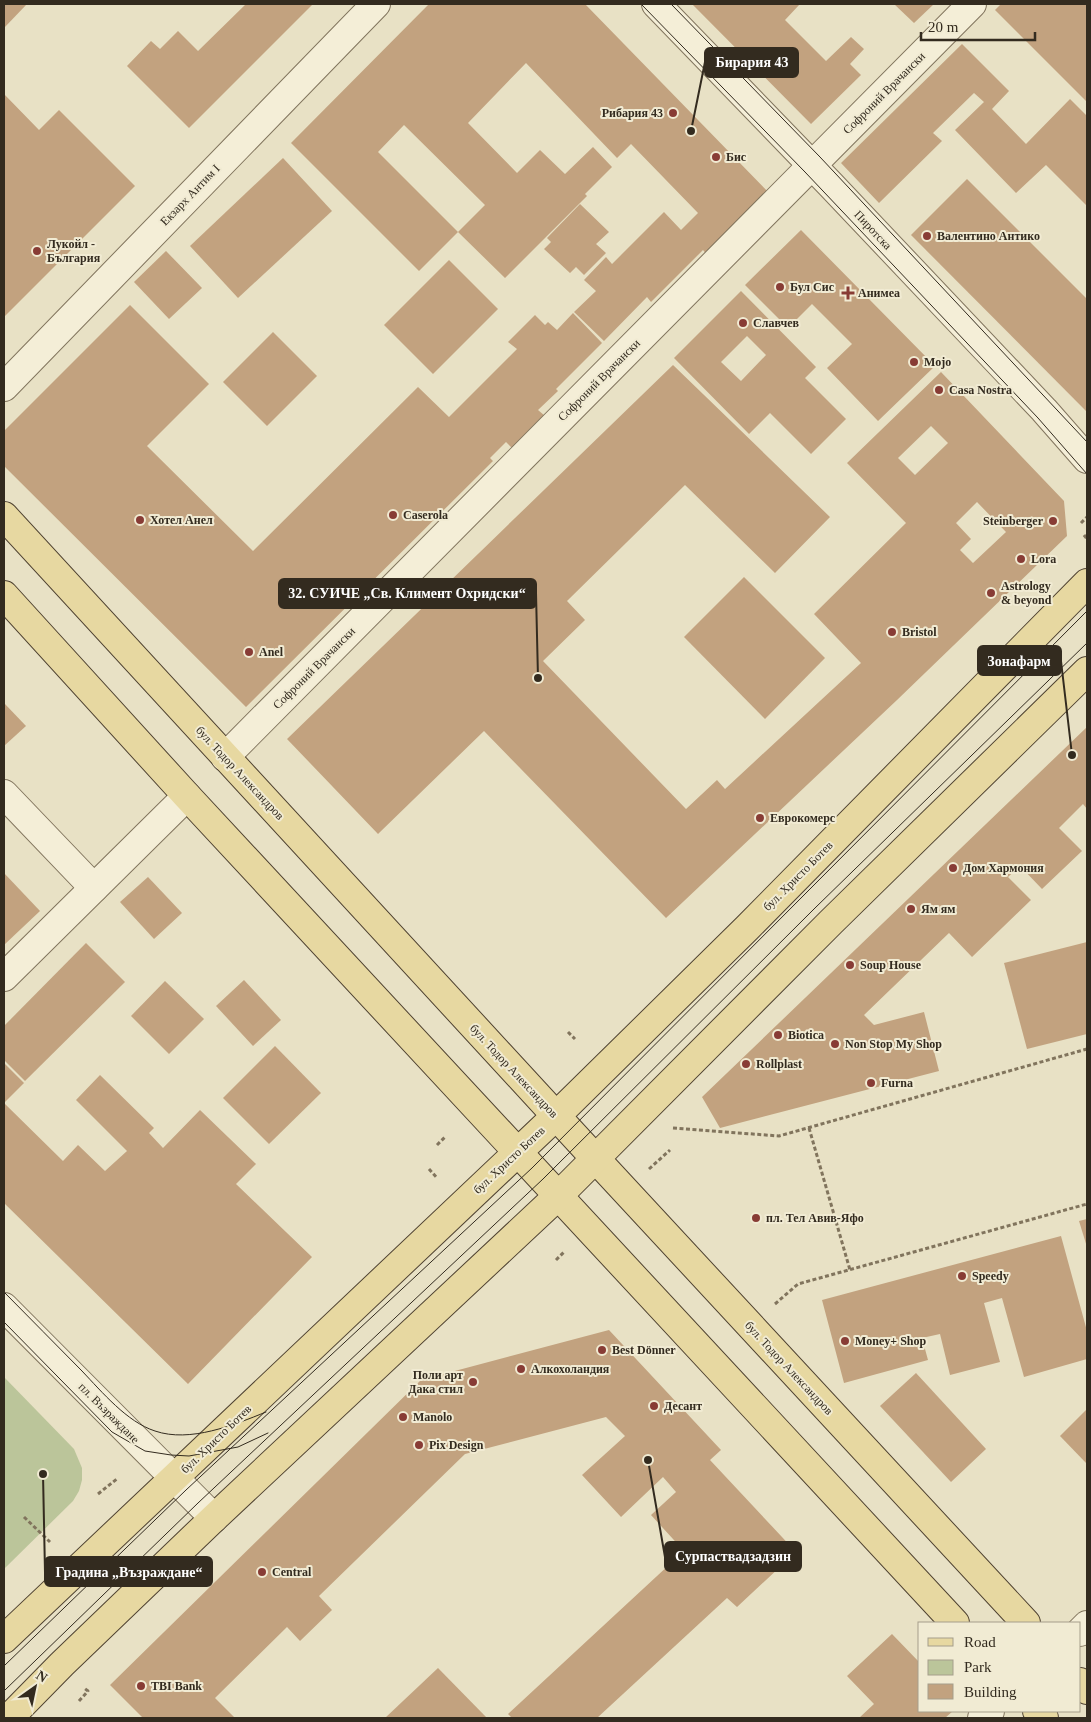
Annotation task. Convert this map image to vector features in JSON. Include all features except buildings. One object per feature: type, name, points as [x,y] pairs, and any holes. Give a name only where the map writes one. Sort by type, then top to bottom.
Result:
[{"type":"main road","name":"бул. Тодор Александров","points":[[4,516],[595,1159],[1025,1622]]},
{"type":"main road","name":"бул. Христо Ботев","points":[[4,1640],[556,1116],[747,928],[1087,583]]},
{"type":"main road","points":[[4,595],[187,796],[955,1622]]},
{"type":"main road","points":[[14,1710],[214,1518],[558,1195],[831,922],[1087,672]]},
{"type":"street","name":"Екзарх Антим I","points":[[4,387],[376,4]]},
{"type":"street","name":"Пиротска","points":[[656,4],[812,165],[1050,417],[1087,459]]},
{"type":"street","name":"Софроний Врачански","points":[[226,757],[972,4]]},
{"type":"street","points":[[4,794],[94,888]]},
{"type":"street","points":[[4,977],[187,796]]},
{"type":"street","name":"пл. Възраждане","points":[[4,1307],[214,1518]]},
{"type":"path","points":[[1081,523],[1087,517]]},
{"type":"path","points":[[1084,535],[1087,539]]},
{"type":"path","points":[[568,1032],[575,1039]]},
{"type":"path","points":[[665,1128],[778,1136],[1087,1049]]},
{"type":"path","points":[[809,1128],[850,1270]]},
{"type":"path","points":[[437,1144],[446,1136]]},
{"type":"path","points":[[643,1175],[670,1150]]},
{"type":"path","points":[[429,1169],[437,1178]]},
{"type":"path","points":[[770,1308],[798,1284],[1087,1204]]},
{"type":"path","points":[[556,1260],[566,1250]]},
{"type":"path","points":[[98,1494],[118,1478]]},
{"type":"path","points":[[24,1517],[50,1542]]},
{"type":"path","points":[[79,1701],[88,1691]]},
{"type":"green space","points":[[4,1377],[74,1449],[82,1468],[82,1480],[79,1491],[73,1501],[4,1569]]},
{"type":"tram line","points":[[641,4],[805,172],[1038,418],[1087,474]]},
{"type":"tram line","points":[[671,4],[820,157],[1087,442]]},
{"type":"tram line","points":[[4,1666],[186,1490],[532,1168],[1087,611]]},
{"type":"tram line","points":[[4,1691],[198,1503],[543,1179],[815,908],[1087,643]]},
{"type":"tram line","points":[[4,1292],[115,1405],[145,1427],[169,1434],[197,1434],[226,1427],[266,1412]]},
{"type":"tram line","points":[[4,1322],[112,1432],[145,1451],[189,1456],[238,1447],[268,1433]]},
{"type":"place","name":"Рибария 43","points":[[673,113]]},
{"type":"place","name":"Бирария 43","points":[[691,131]]},
{"type":"place","name":"Бис","points":[[716,157]]},
{"type":"place","name":"Валентино Антико","points":[[927,236]]},
{"type":"place","name":"Лукойл - България","points":[[37,251]]},
{"type":"place","name":"Бул Сис","points":[[780,287]]},
{"type":"place","name":"Анимеа","points":[[848,293]]},
{"type":"place","name":"Славчев","points":[[743,323]]},
{"type":"place","name":"Mojo","points":[[914,362]]},
{"type":"place","name":"Casa Nostra","points":[[939,390]]},
{"type":"place","name":"Caserola","points":[[393,515]]},
{"type":"place","name":"Хотел Анел","points":[[140,520]]},
{"type":"place","name":"Steinberger","points":[[1053,521]]},
{"type":"place","name":"Lora","points":[[1021,559]]},
{"type":"place","name":"Astrology & beyond","points":[[991,593]]},
{"type":"place","name":"Bristol","points":[[892,632]]},
{"type":"place","name":"Anel","points":[[249,652]]},
{"type":"place","name":"32. СУИЧЕ „Св. Климент Охридски“","points":[[538,678]]},
{"type":"place","name":"Зонафарм","points":[[1072,755]]},
{"type":"place","name":"Еврокомерс","points":[[760,818]]},
{"type":"place","name":"Дом Хармония","points":[[953,868]]},
{"type":"place","name":"Ям ям","points":[[911,909]]},
{"type":"place","name":"Soup House","points":[[850,965]]},
{"type":"place","name":"Biotica","points":[[778,1035]]},
{"type":"place","name":"Non Stop My Shop","points":[[835,1044]]},
{"type":"place","name":"Rollplast","points":[[746,1064]]},
{"type":"place","name":"Furna","points":[[871,1083]]},
{"type":"place","name":"пл. Тел Авив-Яфо","points":[[756,1218]]},
{"type":"place","name":"Speedy","points":[[962,1276]]},
{"type":"place","name":"Money+ Shop","points":[[845,1341]]},
{"type":"place","name":"Best Dönner","points":[[602,1350]]},
{"type":"place","name":"Алкохоландия","points":[[521,1369]]},
{"type":"place","name":"Поли арт Дака стил","points":[[473,1382]]},
{"type":"place","name":"Десант","points":[[654,1406]]},
{"type":"place","name":"Manolo","points":[[403,1417]]},
{"type":"place","name":"Pix Design","points":[[419,1445]]},
{"type":"place","name":"Сурпаствадзадзин","points":[[648,1460]]},
{"type":"place","name":"Градина „Възраждане“","points":[[43,1474]]},
{"type":"place","name":"Central","points":[[262,1572]]},
{"type":"place","name":"TBI Bank","points":[[141,1686]]}]
